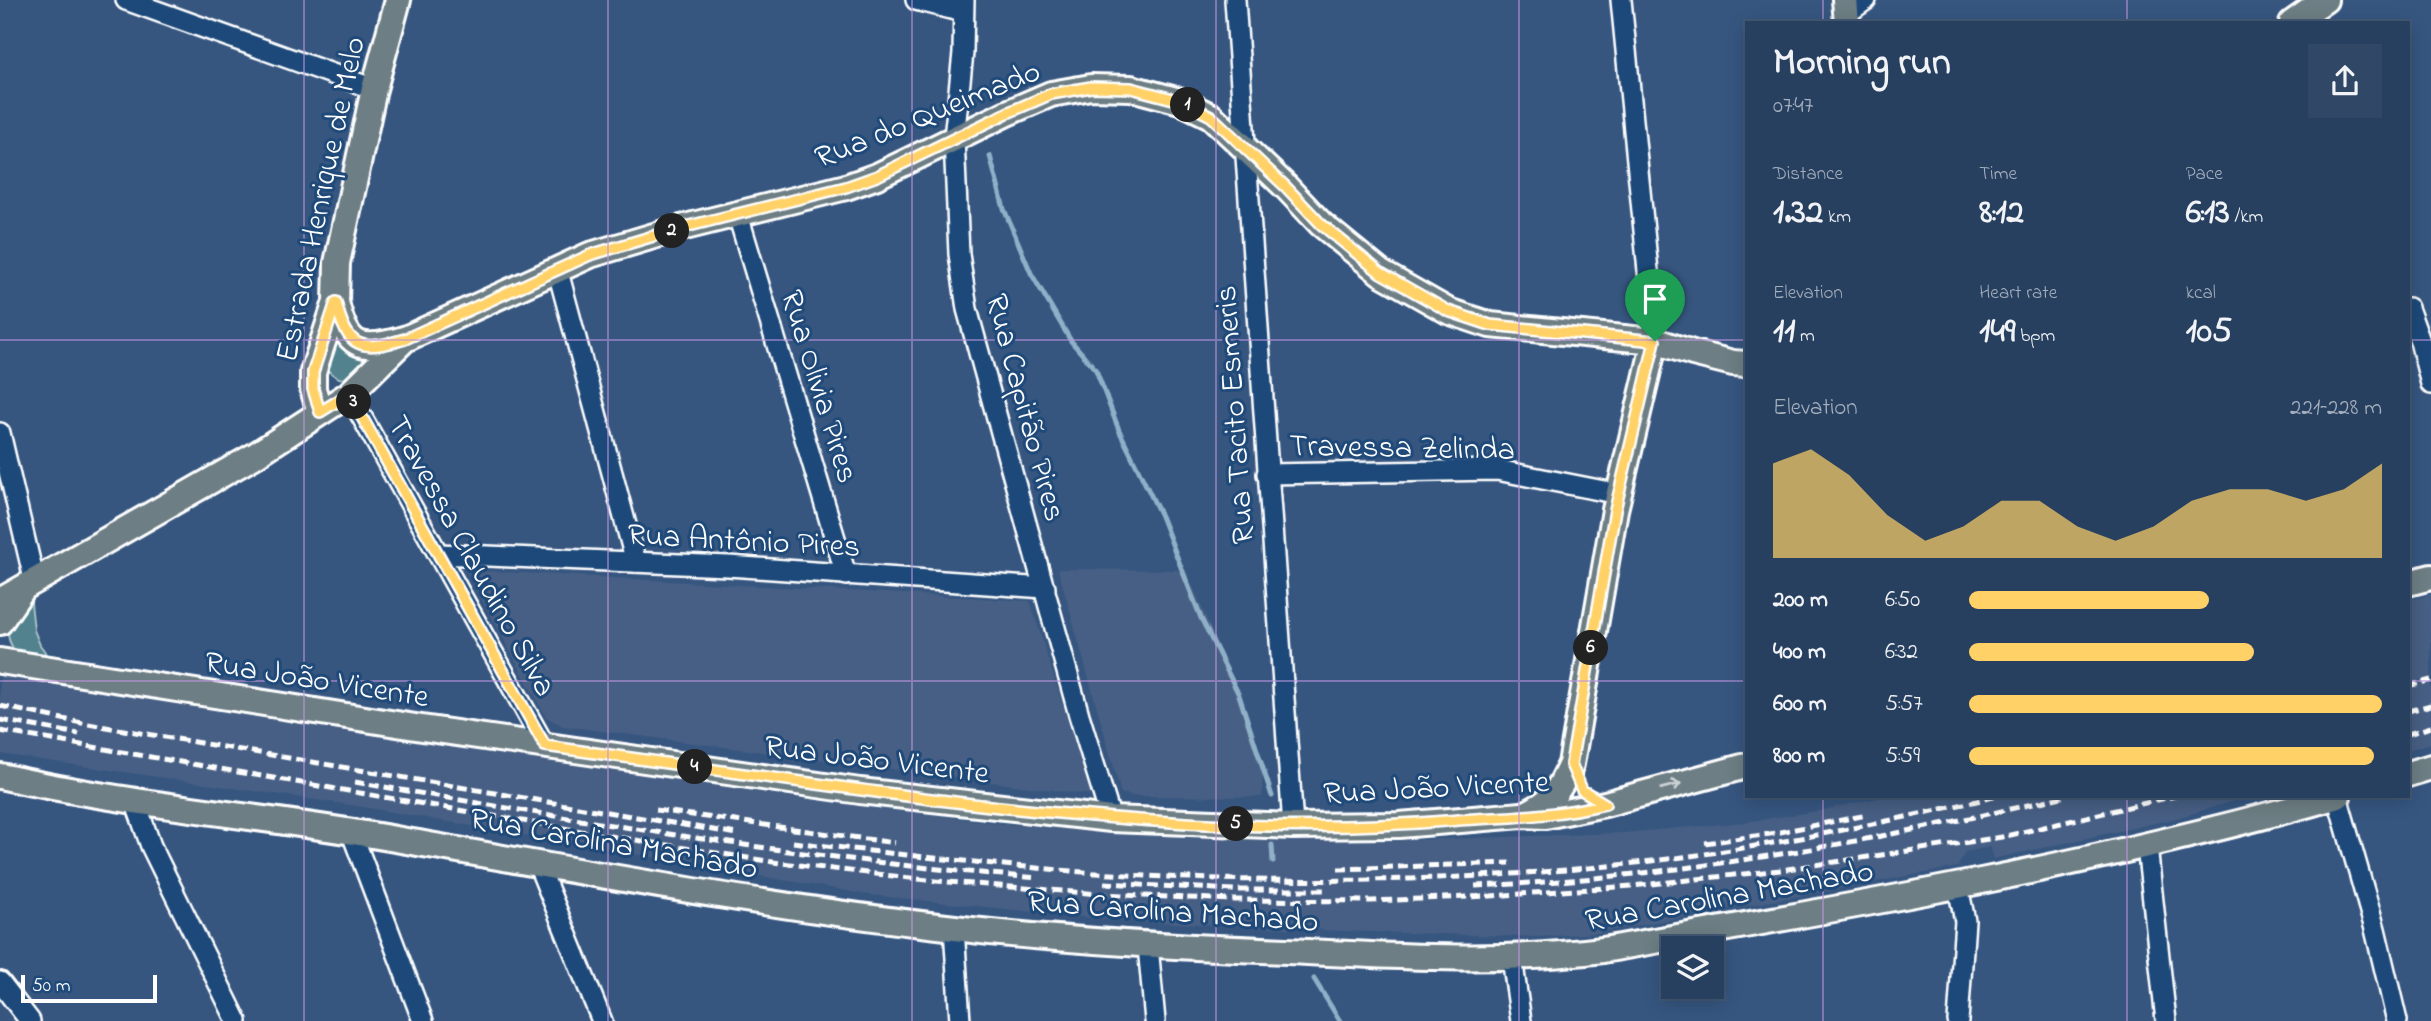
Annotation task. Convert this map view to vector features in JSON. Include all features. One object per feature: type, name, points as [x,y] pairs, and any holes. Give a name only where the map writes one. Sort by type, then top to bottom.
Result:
[{"type":"main road","name":"Estrada Henrique de Melo","points":[[320,412],[313,389],[313,372],[336,302],[337,263],[374,89],[398,0]]},
{"type":"main road","points":[[2295,21],[2325,0]]},
{"type":"main road","name":"Rua do Queimado","points":[[29,586],[254,456],[349,394],[405,339],[590,255],[677,229],[846,187],[877,176],[1051,94],[1091,87],[1131,88],[1181,101],[1211,116],[1321,224],[1381,273],[1448,311],[1490,325],[1655,341],[1693,354],[1745,364]]},
{"type":"main road","points":[[336,302],[341,324],[352,340],[362,345],[374,346],[405,339]]},
{"type":"main road","points":[[1522,815],[1549,802],[1559,790],[1571,764],[1619,494],[1655,341]]},
{"type":"main road","points":[[2410,582],[2431,577]]},
{"type":"main road","points":[[0,601],[29,586]]},
{"type":"main road","points":[[0,622],[29,586]]},
{"type":"main road","name":"Rua João Vicente","points":[[0,661],[545,746],[860,791],[1111,819],[1293,826],[1399,825],[1522,815],[1545,816],[1605,804],[1745,766]]},
{"type":"main road","points":[[1571,764],[1582,790],[1605,804]]},
{"type":"main road","points":[[2410,773],[2431,767]]},
{"type":"main road","name":"Rua Carolina Machado","points":[[0,776],[135,801],[351,831],[762,901],[954,928],[1148,946],[1512,958],[1604,950],[1958,887],[2147,846],[2330,798]]},
{"type":"street","points":[[126,0],[374,89]]},
{"type":"street","points":[[915,0],[963,6]]},
{"type":"street","name":"Rua Tacito Esmeris","points":[[1235,0],[1293,826]]},
{"type":"street","points":[[1621,0],[1655,341]]},
{"type":"street","name":"Rua Capitão Pires","points":[[963,6],[963,53],[954,138],[959,254],[967,309],[1079,715],[1111,819]]},
{"type":"street","name":"Rua Olivia Pires","points":[[738,215],[846,575]]},
{"type":"street","points":[[557,268],[636,562]]},
{"type":"street","points":[[2410,312],[2426,340],[2431,384]]},
{"type":"street","name":"Travessa Claudino Silva","points":[[349,394],[545,746]]},
{"type":"street","points":[[0,433],[29,586]]},
{"type":"street","name":"Travessa Zelinda","points":[[1267,474],[1497,470],[1619,494]]},
{"type":"street","name":"Rua Antônio Pires","points":[[439,554],[636,562],[1045,588]]},
{"type":"street","points":[[2338,798],[2375,929],[2397,1021]]},
{"type":"street","points":[[135,801],[151,846],[237,1021]]},
{"type":"street","points":[[351,831],[423,1021]]},
{"type":"street","points":[[2147,846],[2166,1021]]},
{"type":"street","points":[[538,864],[602,1021]]},
{"type":"street","points":[[1958,887],[1965,921],[1958,1021]]},
{"type":"street","points":[[954,928],[960,1021]]},
{"type":"street","points":[[1148,946],[1155,1021]]},
{"type":"street","points":[[1512,958],[1521,1021]]},
{"type":"street","points":[[0,982],[30,1021]]},
{"type":"shaded area","points":[[1058,569],[1186,570],[1255,733],[1263,773],[1262,797],[1134,796],[1121,793]]},
{"type":"shaded area","points":[[466,570],[1030,601],[1091,795],[563,726],[546,717]]},
{"type":"shaded area","points":[[2431,594],[2431,743],[2410,749],[2410,600]]},
{"type":"shaded area","points":[[0,676],[805,799],[1004,824],[1230,838],[1381,841],[1623,833],[1746,822],[1878,798],[2244,798],[2177,818],[1993,859],[1990,847],[1965,852],[1958,867],[1597,933],[1537,937],[1113,920],[870,895],[357,806],[0,754]]},
{"type":"green space","points":[[329,333],[379,360],[356,376],[342,379],[336,377],[322,362]]},
{"type":"green space","points":[[31,603],[34,630],[49,657],[16,652],[11,645],[8,631],[10,624],[24,607]]},
{"type":"waterway","points":[[990,156],[1004,209],[1031,273],[1071,341],[1096,370],[1119,430],[1161,516],[1201,618],[1239,695],[1272,796]]},
{"type":"waterway","points":[[1272,845],[1273,862]]},
{"type":"waterway","points":[[1314,979],[1340,1021]]},
{"type":"railway","points":[[2410,685],[2431,680]]},
{"type":"railway","points":[[2410,710],[2431,705]]},
{"type":"railway","points":[[0,706],[82,723],[737,834]]},
{"type":"railway","points":[[0,720],[79,734]]},
{"type":"railway","points":[[2410,733],[2431,727]]},
{"type":"railway","points":[[0,731],[773,862],[936,881],[1100,894],[1235,900],[1372,901],[1491,896],[1632,886],[1781,870],[2002,837],[2167,798]]},
{"type":"railway","points":[[355,782],[610,825],[781,850],[1038,878]]},
{"type":"railway","points":[[793,842],[1020,866],[1162,877],[1295,880],[1428,878],[1561,870],[1721,852],[1860,827],[1989,798]]},
{"type":"railway","points":[[1475,886],[1624,875],[1773,855],[1847,843],[2057,798]]},
{"type":"railway","points":[[656,810],[895,843]]},
{"type":"railway","points":[[1705,843],[1770,834],[1867,815]]},
{"type":"railway","points":[[1338,869],[1510,863]]},
{"type":"railway","points":[[1104,883],[1235,890],[1328,890]]},
{"type":"route","points":[[1091,87],[1131,88],[1181,101],[1211,116],[1321,224],[1381,273],[1448,311],[1490,325],[1655,341],[1615,510],[1571,764],[1582,790],[1605,804],[1545,816],[1522,815],[1399,825],[1293,826],[1111,819],[860,791],[545,746],[349,394],[320,412],[313,389],[313,372],[336,302],[341,324],[352,340],[362,345],[374,346],[405,339],[590,255],[677,229],[846,187],[877,176],[1051,94],[1091,87]]}]
